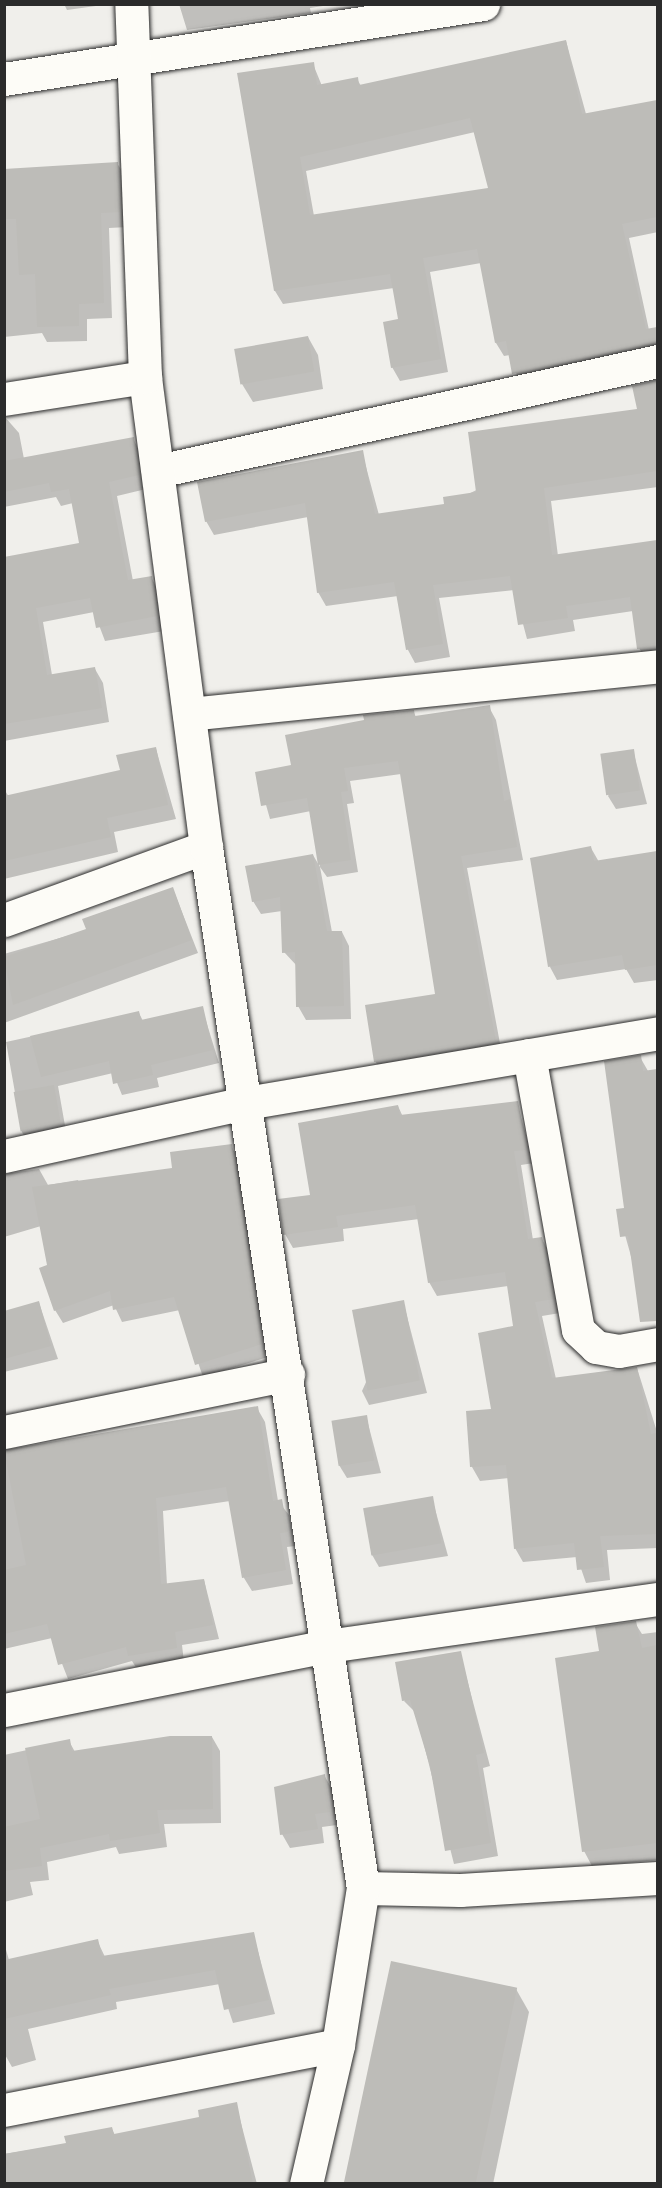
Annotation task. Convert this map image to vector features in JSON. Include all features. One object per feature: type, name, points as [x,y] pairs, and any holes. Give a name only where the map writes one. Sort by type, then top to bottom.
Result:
[{"type":"street","points":[[131,4],[146,377],[206,847],[288,1374],[363,1888],[338,2045],[306,2184]]},
{"type":"street","points":[[4,79],[134,63],[483,4]]},
{"type":"street","points":[[158,471],[657,361]]},
{"type":"street","points":[[4,399],[146,377]]},
{"type":"street","points":[[189,714],[657,666]]},
{"type":"street","points":[[4,920],[206,847]]},
{"type":"street","points":[[4,1156],[246,1103],[657,1033]]},
{"type":"street","points":[[529,1055],[578,1330],[596,1347],[619,1351],[657,1344]]},
{"type":"street","points":[[4,1432],[288,1374]]},
{"type":"street","points":[[4,1710],[327,1646],[657,1599]]},
{"type":"street","points":[[363,1888],[460,1890],[657,1878]]},
{"type":"street","points":[[4,2110],[338,2045]]},
{"type":"building","points":[[566,40],[582,114],[657,100],[657,217],[622,224],[646,329],[657,327],[657,343],[512,374],[506,341],[495,343],[477,249],[423,258],[441,359],[391,368],[383,322],[398,319],[390,274],[274,291],[237,73],[314,62],[317,85],[358,77],[359,85]],"holes":[[[470,118],[488,188],[310,215],[300,157]]]},
{"type":"building","points":[[118,162],[120,212],[101,213],[104,303],[79,304],[79,326],[37,327],[35,274],[19,275],[16,219],[4,219],[4,169]]},
{"type":"building","points":[[308,336],[314,371],[240,384],[234,349]]},
{"type":"building","points":[[657,380],[657,471],[544,488],[552,555],[657,540],[657,647],[637,649],[630,597],[566,606],[568,618],[518,625],[510,576],[433,585],[443,644],[406,650],[394,582],[317,593],[305,503],[205,522],[197,482],[363,450],[375,514],[444,504],[443,497],[476,492],[468,432],[637,409],[632,386]]},
{"type":"building","points":[[134,437],[139,475],[109,482],[128,580],[152,576],[157,616],[96,628],[90,598],[36,608],[47,675],[95,667],[102,708],[4,724],[4,557],[79,543],[69,489],[51,492],[49,483],[4,492],[4,461]]},
{"type":"building","points":[[490,705],[504,801],[510,799],[517,847],[461,856],[496,1041],[374,1062],[365,1005],[435,994],[398,761],[344,768],[348,791],[341,792],[351,860],[318,865],[307,798],[261,806],[255,772],[291,765],[285,735],[364,720],[363,715],[414,710],[415,716]]},
{"type":"building","points":[[156,747],[168,805],[107,818],[111,837],[4,861],[4,796],[120,770],[116,755]]},
{"type":"building","points":[[634,749],[640,791],[606,795],[600,754]]},
{"type":"building","points":[[591,846],[594,861],[657,851],[657,965],[625,970],[622,955],[548,967],[530,858]]},
{"type":"building","points":[[313,854],[327,931],[342,931],[344,1006],[296,1007],[295,952],[282,953],[280,897],[252,902],[245,866]]},
{"type":"building","points":[[173,887],[192,940],[13,1005],[4,957],[86,929],[82,919]]},
{"type":"building","points":[[203,1006],[213,1050],[151,1065],[153,1075],[113,1084],[109,1061],[41,1077],[30,1036],[139,1011],[141,1020]]},
{"type":"building","points":[[641,1055],[643,1071],[657,1069],[657,1321],[640,1322],[628,1236],[620,1237],[616,1209],[624,1208],[604,1061]]},
{"type":"building","points":[[54,1085],[61,1124],[21,1132],[14,1092]]},
{"type":"building","points":[[518,1101],[527,1150],[514,1151],[528,1239],[542,1237],[554,1299],[535,1302],[552,1378],[637,1367],[651,1434],[657,1433],[657,1534],[600,1536],[604,1567],[577,1570],[574,1543],[514,1549],[506,1465],[470,1467],[466,1411],[491,1409],[478,1333],[513,1326],[505,1272],[428,1283],[415,1205],[336,1216],[338,1227],[283,1235],[278,1199],[310,1195],[298,1123],[398,1105],[400,1115]]},
{"type":"building","points":[[232,1144],[262,1344],[195,1365],[174,1297],[113,1310],[110,1291],[54,1311],[39,1268],[47,1265],[32,1187],[172,1168],[170,1152]]},
{"type":"building","points":[[404,1300],[420,1380],[368,1391],[352,1310]]},
{"type":"building","points":[[39,1301],[51,1346],[4,1359],[4,1311]]},
{"type":"building","points":[[258,1406],[273,1501],[282,1499],[288,1532],[280,1533],[286,1570],[242,1578],[226,1487],[156,1498],[161,1584],[204,1579],[213,1625],[175,1632],[177,1648],[128,1656],[126,1647],[58,1665],[47,1624],[4,1634],[4,1570],[26,1565],[4,1450]]},
{"type":"building","points":[[367,1415],[374,1460],[339,1466],[331,1421]]},
{"type":"building","points":[[433,1496],[441,1543],[371,1556],[363,1508]]},
{"type":"building","points":[[636,1621],[642,1648],[657,1645],[657,1843],[582,1852],[555,1658],[599,1651],[595,1627]]},
{"type":"building","points":[[461,1651],[484,1753],[476,1755],[491,1843],[445,1851],[430,1766],[410,1700],[402,1701],[395,1662]]},
{"type":"building","points":[[170,1736],[212,1736],[213,1809],[157,1810],[160,1833],[110,1841],[109,1834],[40,1848],[42,1866],[4,1871],[4,1827],[40,1819],[25,1748],[70,1739],[72,1751]]},
{"type":"building","points":[[325,1774],[330,1812],[315,1814],[318,1829],[280,1835],[274,1787]]},
{"type":"building","points":[[254,1932],[269,2000],[224,2010],[215,1970],[109,1989],[111,1995],[4,2019],[4,1960],[98,1939],[102,1956]]},
{"type":"building","points":[[391,1961],[517,1988],[475,2184],[344,2184]]},
{"type":"building","points":[[237,2102],[253,2184],[4,2184],[4,2154],[66,2143],[64,2136],[112,2127],[114,2134],[199,2117],[198,2110]]}]
